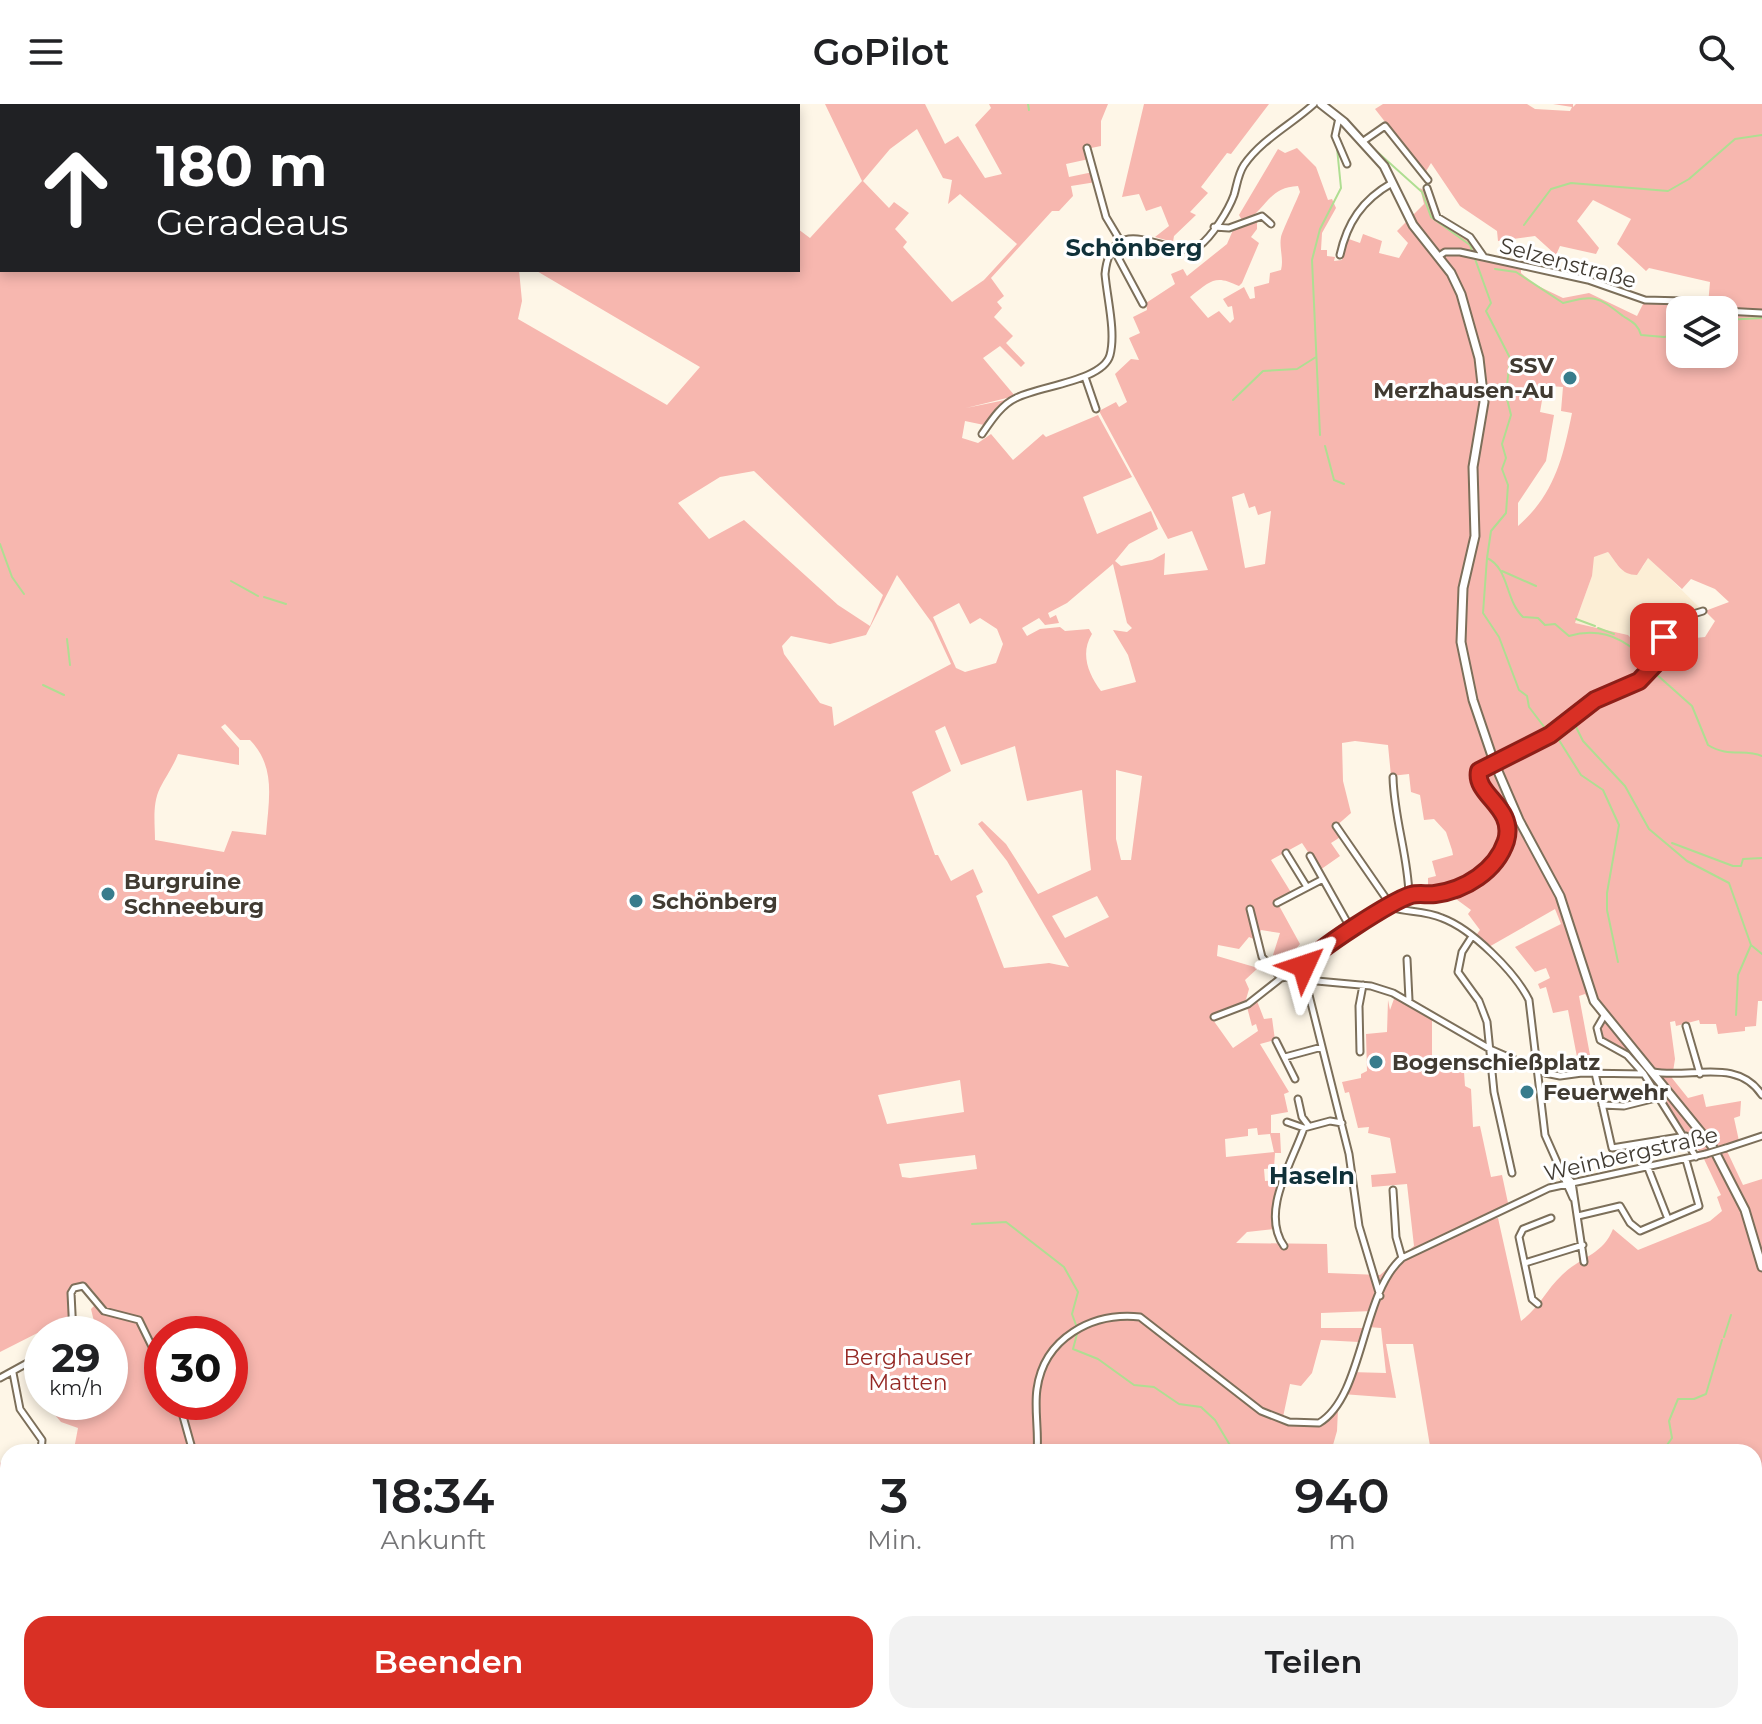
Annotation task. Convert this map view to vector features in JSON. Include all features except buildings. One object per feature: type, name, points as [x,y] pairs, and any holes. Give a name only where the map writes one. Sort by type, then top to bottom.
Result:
[{"type":"main road","points":[[1321,104],[1363,141],[1384,166],[1413,225],[1440,259],[1461,294],[1483,375],[1484,402],[1473,467],[1475,536],[1463,588],[1461,642],[1473,700],[1494,762],[1519,820],[1560,896],[1588,988],[1604,1016],[1648,1073],[1701,1130],[1724,1167],[1749,1218],[1762,1266]]},
{"type":"street","points":[[982,434],[1014,398],[1058,382],[1085,377],[1103,368],[1110,357],[1106,262],[1114,250],[1121,242],[1151,239],[1193,249],[1203,243],[1233,198],[1246,162],[1279,130],[1314,104]]},
{"type":"street","points":[[1339,118],[1335,136],[1347,164]]},
{"type":"street","points":[[1363,141],[1385,126],[1427,184],[1437,217],[1470,237],[1479,256]]},
{"type":"street","points":[[1087,148],[1106,217],[1121,242]]},
{"type":"street","points":[[1340,255],[1354,215],[1392,183]]},
{"type":"street","points":[[1214,227],[1229,228],[1262,216],[1271,224]]},
{"type":"street","points":[[1114,250],[1143,304]]},
{"type":"street","name":"Selzenstraße","points":[[1440,259],[1453,251],[1588,280],[1645,300],[1666,301]]},
{"type":"street","name":"Selzenstraße","points":[[1738,311],[1762,313]]},
{"type":"street","points":[[1085,377],[1096,409]]},
{"type":"street","points":[[1380,1297],[1359,1226],[1355,1184],[1342,1123],[1304,977],[1312,956],[1407,897],[1460,888],[1475,880],[1497,857],[1506,839],[1506,821],[1477,774],[1481,767],[1550,735],[1595,700],[1639,681],[1657,662],[1669,627],[1680,618],[1703,611]]},
{"type":"street","points":[[1393,777],[1396,825],[1406,858],[1408,911]]},
{"type":"street","points":[[1336,826],[1392,907],[1442,917],[1495,957],[1522,987],[1529,1000],[1545,1135],[1564,1184],[1573,1198]]},
{"type":"street","points":[[1286,853],[1307,887]]},
{"type":"street","points":[[1310,856],[1351,929]]},
{"type":"street","points":[[1277,903],[1323,879]]},
{"type":"street","points":[[1250,909],[1262,957],[1281,978]]},
{"type":"street","points":[[1471,938],[1462,952],[1458,972],[1485,1015],[1501,1134],[1512,1173]]},
{"type":"street","points":[[1407,959],[1409,1000]]},
{"type":"street","points":[[1214,1017],[1248,1004],[1281,978],[1304,977],[1363,985],[1409,1000],[1490,1049],[1537,1070],[1560,1076],[1595,1073],[1737,1073],[1749,1078],[1761,1091]]},
{"type":"street","points":[[1360,1052],[1359,1005],[1363,985]]},
{"type":"street","points":[[1604,1016],[1597,1028],[1600,1040],[1627,1055],[1648,1073],[1696,1157]]},
{"type":"street","points":[[1686,1026],[1700,1074]]},
{"type":"street","points":[[1276,1041],[1295,1079]]},
{"type":"street","points":[[1285,1057],[1322,1047]]},
{"type":"street","points":[[1595,1073],[1614,1149],[1686,1136]]},
{"type":"street","points":[[1602,1105],[1624,1106],[1660,1097]]},
{"type":"street","points":[[1284,1246],[1275,1229],[1278,1195],[1306,1127],[1298,1099]]},
{"type":"street","points":[[1287,1122],[1306,1127],[1342,1123]]},
{"type":"street","name":"Weinbergstraße","points":[[1037,1444],[1038,1384],[1049,1355],[1060,1342],[1094,1321],[1140,1317],[1261,1411],[1289,1422],[1313,1425],[1328,1417],[1340,1400],[1386,1276],[1402,1258],[1450,1233],[1564,1184],[1686,1160],[1762,1136]]},
{"type":"street","points":[[1578,1216],[1620,1206],[1630,1223],[1640,1231],[1701,1205],[1686,1160]]},
{"type":"street","points":[[1648,1168],[1668,1220]]},
{"type":"street","points":[[1559,1169],[1572,1182],[1584,1262]]},
{"type":"street","points":[[1393,1190],[1396,1237],[1402,1258]]},
{"type":"street","points":[[1538,1304],[1532,1299],[1519,1232],[1551,1218]]},
{"type":"street","points":[[1525,1263],[1583,1245]]},
{"type":"street","points":[[1373,1277],[1386,1276]]},
{"type":"street","points":[[72,1316],[71,1293],[83,1286],[104,1311],[123,1316]]},
{"type":"street","points":[[128,1317],[139,1320],[144,1330]]},
{"type":"street","points":[[0,1378],[24,1366]]},
{"type":"street","points":[[13,1373],[20,1409],[42,1444]]},
{"type":"street","points":[[184,1420],[191,1444]]},
{"type":"shaded area","points":[[1608,552],[1621,570],[1643,567],[1648,557],[1703,611],[1689,614],[1664,637],[1634,640],[1628,635],[1575,623],[1592,576],[1591,563],[1594,557]]},
{"type":"green space","name":"Berghauser Matten","points":[[825,104],[925,104],[945,144],[958,136],[985,178],[1002,174],[975,125],[991,108],[989,104],[1108,104],[1101,121],[1101,146],[1086,149],[1089,159],[1066,164],[1069,177],[1093,172],[1096,182],[1071,186],[1073,196],[1059,211],[1052,211],[991,278],[1004,296],[997,302],[1002,308],[994,317],[1013,336],[1006,343],[1025,363],[1021,367],[1000,346],[983,358],[1015,396],[966,408],[1010,399],[984,425],[965,421],[962,438],[978,443],[991,434],[1013,460],[1043,434],[1046,437],[1098,415],[1132,477],[1083,497],[1097,534],[1151,511],[1158,529],[1129,544],[1115,561],[1121,566],[1152,560],[1165,553],[1164,575],[1208,570],[1192,531],[1168,539],[1099,411],[1116,402],[1119,407],[1127,402],[1115,374],[1131,359],[1139,360],[1129,338],[1140,333],[1133,317],[1147,310],[1146,303],[1175,284],[1171,274],[1183,269],[1187,276],[1227,244],[1233,230],[1257,219],[1257,229],[1251,237],[1259,243],[1242,283],[1239,286],[1214,281],[1190,297],[1208,318],[1219,311],[1230,323],[1234,319],[1232,306],[1228,307],[1223,299],[1244,287],[1250,299],[1255,298],[1254,287],[1269,283],[1270,273],[1281,270],[1281,237],[1300,192],[1298,186],[1288,187],[1273,195],[1243,222],[1239,215],[1278,149],[1285,153],[1297,148],[1316,167],[1328,200],[1332,199],[1336,208],[1322,233],[1321,250],[1327,250],[1327,256],[1335,257],[1334,261],[1342,260],[1346,238],[1360,243],[1363,234],[1382,241],[1379,253],[1399,258],[1408,243],[1397,231],[1424,204],[1420,188],[1438,213],[1469,239],[1480,259],[1521,268],[1521,273],[1534,284],[1563,298],[1589,293],[1637,316],[1645,300],[1666,302],[1666,368],[1738,368],[1738,296],[1709,296],[1710,282],[1649,268],[1646,271],[1617,244],[1631,219],[1593,200],[1577,221],[1599,248],[1596,254],[1560,246],[1556,255],[1535,236],[1498,241],[1497,231],[1460,206],[1431,163],[1425,173],[1375,109],[1383,104],[1527,104],[1535,109],[1570,111],[1572,107],[1553,104],[1573,104],[1573,107],[1576,104],[1762,104],[1762,1001],[1758,1001],[1756,1026],[1745,1027],[1745,1031],[1718,1034],[1716,1024],[1700,1024],[1699,1020],[1676,1026],[1675,1021],[1670,1022],[1675,1059],[1672,1078],[1688,1098],[1703,1094],[1706,1107],[1741,1101],[1740,1116],[1734,1118],[1739,1141],[1701,1154],[1639,1064],[1601,1038],[1599,1031],[1604,1024],[1585,994],[1579,996],[1590,1055],[1577,1057],[1568,1010],[1553,1013],[1546,987],[1540,989],[1538,984],[1550,978],[1546,968],[1535,972],[1515,947],[1561,924],[1555,909],[1487,948],[1474,938],[1480,930],[1468,914],[1471,910],[1456,899],[1433,901],[1432,892],[1428,890],[1428,878],[1436,876],[1432,861],[1453,855],[1452,850],[1446,832],[1434,819],[1424,820],[1420,795],[1411,792],[1409,774],[1391,776],[1388,745],[1355,741],[1342,743],[1343,781],[1351,813],[1335,827],[1342,836],[1331,843],[1340,856],[1320,870],[1302,843],[1271,860],[1292,894],[1277,902],[1300,944],[1289,958],[1280,962],[1280,957],[1273,955],[1280,933],[1261,930],[1256,940],[1249,937],[1239,949],[1218,945],[1217,956],[1258,968],[1245,980],[1249,989],[1245,1003],[1211,1017],[1233,1048],[1258,1031],[1256,1024],[1252,1026],[1247,1007],[1257,1001],[1264,1019],[1272,1018],[1275,1040],[1260,1044],[1289,1092],[1284,1094],[1288,1112],[1271,1115],[1271,1133],[1280,1133],[1281,1153],[1275,1153],[1274,1168],[1264,1169],[1265,1181],[1282,1180],[1275,1229],[1247,1232],[1236,1243],[1327,1244],[1328,1273],[1380,1275],[1414,1246],[1407,1184],[1372,1187],[1371,1175],[1396,1173],[1390,1138],[1368,1133],[1369,1127],[1358,1128],[1349,1092],[1345,1093],[1342,1082],[1361,1078],[1361,1074],[1367,1071],[1366,1034],[1387,1032],[1388,1000],[1390,1010],[1395,996],[1432,1015],[1432,1060],[1463,1058],[1465,1086],[1471,1089],[1473,1127],[1480,1126],[1491,1177],[1502,1175],[1508,1203],[1488,1215],[1490,1219],[1498,1218],[1521,1321],[1562,1275],[1603,1245],[1613,1229],[1638,1250],[1710,1221],[1722,1211],[1717,1197],[1721,1195],[1704,1159],[1727,1151],[1743,1185],[1762,1179],[1762,1444],[1430,1444],[1413,1344],[1386,1344],[1396,1398],[1342,1394],[1350,1372],[1386,1373],[1381,1328],[1368,1327],[1373,1311],[1321,1313],[1321,1328],[1365,1328],[1359,1342],[1321,1340],[1312,1373],[1301,1386],[1290,1384],[1283,1417],[1313,1423],[1333,1407],[1338,1409],[1333,1444],[75,1444],[78,1428],[59,1420],[128,1420],[128,1316],[93,1316],[91,1309],[99,1301],[92,1290],[74,1284],[68,1292],[69,1316],[24,1316],[24,1340],[0,1352],[0,272],[519,272],[522,301],[518,319],[667,405],[700,367],[538,272],[800,272],[800,230],[810,238],[862,181]],"holes":[[[917,129],[943,178],[952,180],[948,204],[960,194],[1017,244],[984,280],[952,302],[903,247],[907,242],[895,229],[909,213],[894,202],[889,208],[863,181],[890,149]],[[1563,387],[1561,411],[1572,413],[1565,445],[1549,488],[1518,526],[1518,503],[1546,461],[1554,415],[1540,412],[1544,389]],[[754,471],[883,595],[870,626],[838,605],[744,520],[709,539],[678,503],[720,477]],[[1244,493],[1249,508],[1255,506],[1258,515],[1271,511],[1265,564],[1245,568],[1232,497]],[[1608,552],[1620,568],[1637,575],[1648,558],[1682,589],[1691,579],[1715,589],[1729,602],[1705,611],[1715,621],[1705,637],[1695,638],[1691,627],[1695,621],[1689,614],[1667,630],[1655,662],[1628,635],[1575,623],[1592,576],[1594,557]],[[1113,564],[1127,623],[1132,628],[1127,632],[1113,630],[1128,655],[1136,682],[1101,691],[1087,663],[1088,641],[1092,634],[1089,629],[1040,629],[1027,636],[1022,628],[1039,618],[1045,625],[1059,623],[1056,615],[1050,618],[1048,613],[1067,603]],[[897,575],[932,623],[951,664],[834,726],[832,707],[820,703],[784,654],[782,646],[791,636],[830,644],[866,635]],[[959,603],[970,624],[980,618],[997,629],[1003,644],[996,663],[965,672],[956,668],[933,617]],[[225,724],[240,740],[250,740],[264,761],[269,784],[266,835],[232,831],[224,852],[155,840],[157,794],[178,754],[239,765],[239,748],[221,727]],[[945,726],[961,765],[1015,746],[1027,801],[1082,790],[1091,870],[1038,894],[1006,844],[982,821],[978,824],[1007,861],[1069,967],[1049,963],[1004,968],[976,896],[983,892],[973,869],[951,881],[938,855],[935,855],[912,792],[951,771],[935,731]],[[1116,770],[1142,776],[1131,860],[1121,860],[1116,839]],[[1097,896],[1109,917],[1065,938],[1052,916]],[[960,1080],[964,1112],[887,1124],[878,1095]],[[1257,1128],[1258,1135],[1270,1134],[1274,1152],[1226,1157],[1225,1139],[1248,1136],[1248,1129]],[[975,1155],[977,1169],[910,1178],[902,1177],[899,1164]]]},
{"type":"green space","points":[[1144,104],[1269,104],[1201,187],[1208,193],[1190,212],[1196,215],[1174,236],[1173,242],[1155,237],[1169,226],[1161,206],[1146,211],[1139,194],[1122,197]]},
{"type":"waterway","points":[[1028,104],[1029,110]]},
{"type":"waterway","points":[[1327,104],[1353,127]]},
{"type":"waterway","points":[[1333,134],[1335,121]]},
{"type":"waterway","points":[[1524,225],[1551,189],[1571,183],[1668,191],[1689,179],[1735,139],[1762,135]]},
{"type":"waterway","points":[[1320,435],[1312,260],[1320,229],[1341,188],[1337,148]]},
{"type":"waterway","points":[[1374,149],[1422,192],[1431,217],[1470,245],[1491,303],[1486,311],[1510,358],[1506,395],[1511,415],[1502,444],[1506,458],[1502,469],[1508,485],[1506,513],[1491,531],[1487,558],[1499,569],[1523,617],[1538,618],[1545,625],[1555,624],[1569,636],[1604,634],[1624,642],[1650,666]]},
{"type":"waterway","points":[[1495,269],[1516,272],[1563,303],[1596,299],[1634,324],[1641,335],[1666,337]]},
{"type":"waterway","points":[[1738,319],[1762,318]]},
{"type":"waterway","points":[[1233,400],[1263,371],[1297,369],[1316,357]]},
{"type":"waterway","points":[[1325,446],[1334,480],[1344,484]]},
{"type":"waterway","points":[[0,544],[12,577],[24,594]]},
{"type":"waterway","points":[[1487,558],[1483,613],[1499,637],[1519,690],[1527,696],[1529,707],[1545,728]]},
{"type":"waterway","points":[[1502,571],[1536,586]]},
{"type":"waterway","points":[[231,581],[258,596]]},
{"type":"waterway","points":[[264,597],[286,604]]},
{"type":"waterway","points":[[1576,619],[1595,626]]},
{"type":"waterway","points":[[1598,628],[1614,634]]},
{"type":"waterway","points":[[67,639],[70,665]]},
{"type":"waterway","points":[[1656,674],[1692,706],[1708,745],[1723,751],[1762,756]]},
{"type":"waterway","points":[[43,685],[64,695]]},
{"type":"waterway","points":[[1573,721],[1583,741],[1625,786],[1649,829],[1687,861],[1729,883],[1751,945],[1762,954]]},
{"type":"waterway","points":[[1557,737],[1581,775],[1603,790],[1619,825],[1607,893],[1607,910],[1618,962]]},
{"type":"waterway","points":[[1672,843],[1733,866],[1741,866],[1743,859],[1762,858]]},
{"type":"waterway","points":[[1736,1015],[1738,975],[1751,945]]},
{"type":"waterway","points":[[972,1224],[1006,1222],[1064,1267],[1078,1292],[1072,1314],[1076,1325]]},
{"type":"waterway","points":[[1724,1337],[1731,1315]]},
{"type":"waterway","points":[[1077,1334],[1073,1349],[1098,1359],[1134,1385],[1154,1387],[1179,1404],[1201,1407],[1215,1420],[1229,1444]]},
{"type":"waterway","points":[[1668,1444],[1672,1438],[1669,1421],[1678,1399],[1694,1399],[1706,1394],[1722,1340]]},
{"type":"place","name":"SSV Merzhausen-Au","points":[[1570,378]]},
{"type":"place","name":"Burgruine Schneeburg","points":[[108,894]]},
{"type":"place","name":"Schönberg","points":[[636,901]]},
{"type":"place","name":"Bogenschießplatz","points":[[1376,1062]]},
{"type":"place","name":"Feuerwehr","points":[[1527,1092]]},
{"type":"district","name":"Schönberg","points":[[1134,247]]},
{"type":"district","name":"Haseln","points":[[1312,1175]]},
{"type":"route","points":[[1304,966],[1319,949],[1409,895],[1460,888],[1486,871],[1505,843],[1507,825],[1503,812],[1478,780],[1481,767],[1539,741],[1595,700],[1639,681],[1657,662],[1664,637]]}]
